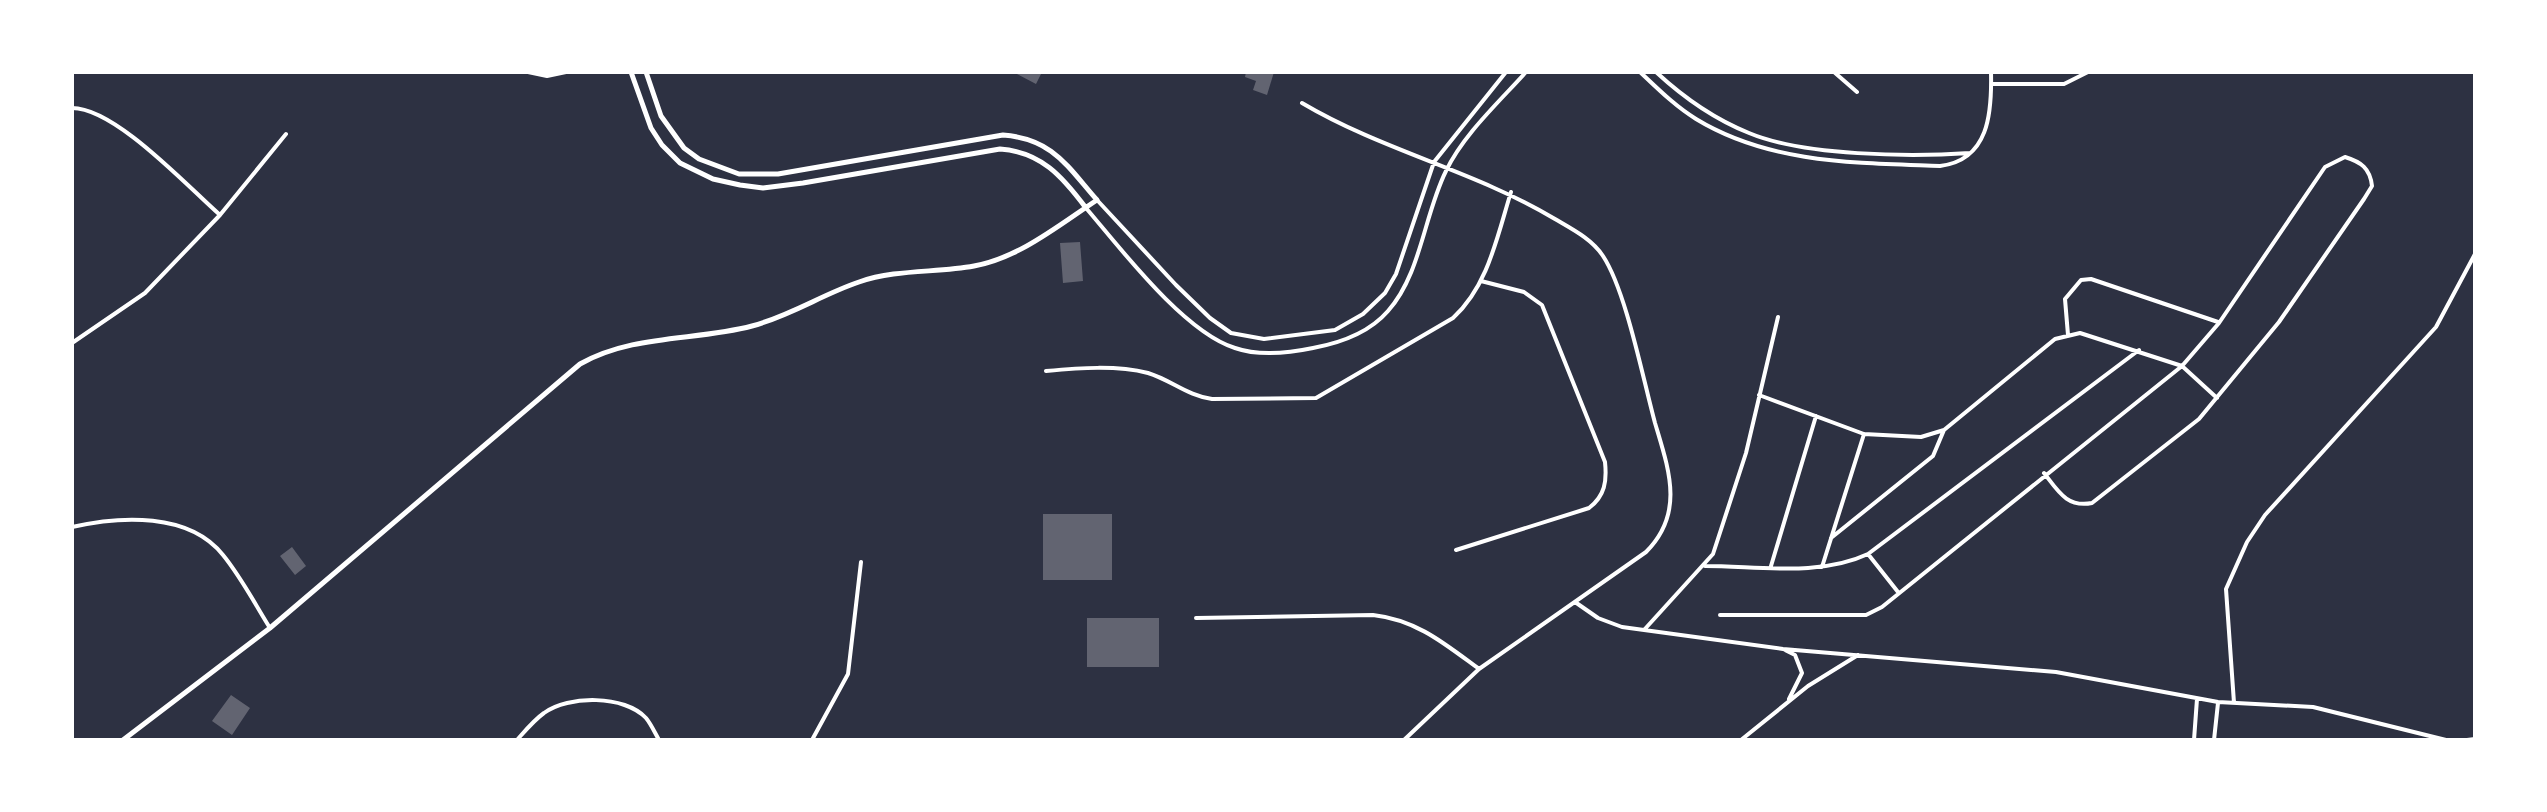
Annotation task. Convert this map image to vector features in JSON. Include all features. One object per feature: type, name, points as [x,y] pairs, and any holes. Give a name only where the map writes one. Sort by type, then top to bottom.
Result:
[{"type":"street","points":[[528,72],[547,76],[566,72]]},
{"type":"street","points":[[631,72],[651,128],[662,145],[680,163],[713,179],[763,188],[1000,149],[1020,150],[1040,159],[1061,177],[1202,332],[1237,349],[1277,352],[1305,350],[1353,336],[1389,311],[1416,258],[1447,167],[1526,72]]},
{"type":"street","points":[[646,72],[671,133],[699,159],[739,174],[778,174],[1003,135],[1037,141],[1053,150],[1176,285],[1220,326],[1249,338],[1286,338],[1335,330],[1363,314],[1385,293],[1396,274],[1434,162],[1506,72]]},
{"type":"street","points":[[1640,72],[1678,107],[1741,142],[1777,153],[1817,159],[1940,166],[1957,164],[1983,142],[1988,127],[1991,72]]},
{"type":"street","points":[[1656,72],[1690,101],[1765,138],[1818,148],[1934,155],[1973,153]]},
{"type":"street","points":[[1834,72],[1857,92]]},
{"type":"street","points":[[1991,84],[2064,84],[2088,72]]},
{"type":"street","points":[[1302,103],[1434,162],[1511,192],[1578,232],[1601,253],[1609,267],[1668,468],[1670,518],[1661,537],[1479,669],[1404,740]]},
{"type":"street","points":[[72,108],[91,110],[115,123],[220,215]]},
{"type":"street","points":[[72,343],[137,301],[220,215],[286,134]]},
{"type":"street","points":[[1720,615],[1866,615],[1898,592],[2044,473],[2182,366],[2219,323],[2325,167],[2345,157],[2358,161],[2367,169],[2372,186],[2367,195],[2279,322],[2189,428],[2092,503],[2075,504],[2066,500],[2044,473]]},
{"type":"street","points":[[1046,371],[1100,369],[1147,373],[1196,397],[1212,399],[1316,398],[1453,318],[1466,306],[1481,281],[1511,192]]},
{"type":"street","points":[[123,740],[270,628],[580,364],[594,356],[641,343],[753,326],[788,315],[860,281],[996,260],[1097,200]]},
{"type":"street","points":[[2234,703],[2226,589],[2247,542],[2265,515],[2436,327],[2475,254]]},
{"type":"street","points":[[2068,335],[2065,299],[2081,280],[2091,279],[2219,323]]},
{"type":"street","points":[[1456,550],[1589,508],[1603,495],[1605,486],[1605,462],[1542,305],[1524,292],[1481,281]]},
{"type":"street","points":[[1644,630],[1713,554],[1746,453],[1778,317]]},
{"type":"street","points":[[1759,395],[1864,434],[1921,437],[1944,430],[2043,348],[2068,335],[2080,333],[2182,366],[2217,398]]},
{"type":"street","points":[[1705,566],[1822,567],[1848,563],[1868,554],[2139,350]]},
{"type":"street","points":[[1771,566],[1816,416]]},
{"type":"street","points":[[1831,538],[1933,456],[1944,430]]},
{"type":"street","points":[[1822,567],[1864,434]]},
{"type":"street","points":[[72,527],[93,522],[150,521],[192,531],[223,554],[270,628]]},
{"type":"street","points":[[1868,554],[1898,592]]},
{"type":"street","points":[[812,740],[848,674],[861,562]]},
{"type":"street","points":[[1575,602],[1598,618],[1644,630],[1783,649],[2056,672],[2218,702],[2340,711],[2446,740]]},
{"type":"street","points":[[1196,618],[1373,615],[1400,618],[1426,630],[1479,669]]},
{"type":"street","points":[[1783,649],[1795,655],[1802,673],[1788,701]]},
{"type":"street","points":[[1741,740],[1788,701],[1858,655]]},
{"type":"street","points":[[2194,740],[2197,699]]},
{"type":"street","points":[[517,740],[545,711],[569,703],[595,701],[622,703],[645,717],[659,740]]},
{"type":"street","points":[[2214,740],[2218,702]]},
{"type":"street","points":[[2467,740],[2475,739]]},
{"type":"building","points":[[1013,72],[1042,72],[1036,84]]},
{"type":"building","points":[[1246,72],[1274,72],[1267,95],[1253,90],[1256,81],[1245,77]]},
{"type":"building","points":[[1080,242],[1083,281],[1063,283],[1060,243]]},
{"type":"building","points":[[1043,514],[1112,514],[1112,580],[1043,580]]},
{"type":"building","points":[[292,547],[306,566],[295,575],[280,556]]},
{"type":"building","points":[[1087,618],[1159,618],[1159,667],[1087,667]]},
{"type":"building","points":[[231,695],[250,708],[232,735],[212,721]]}]
